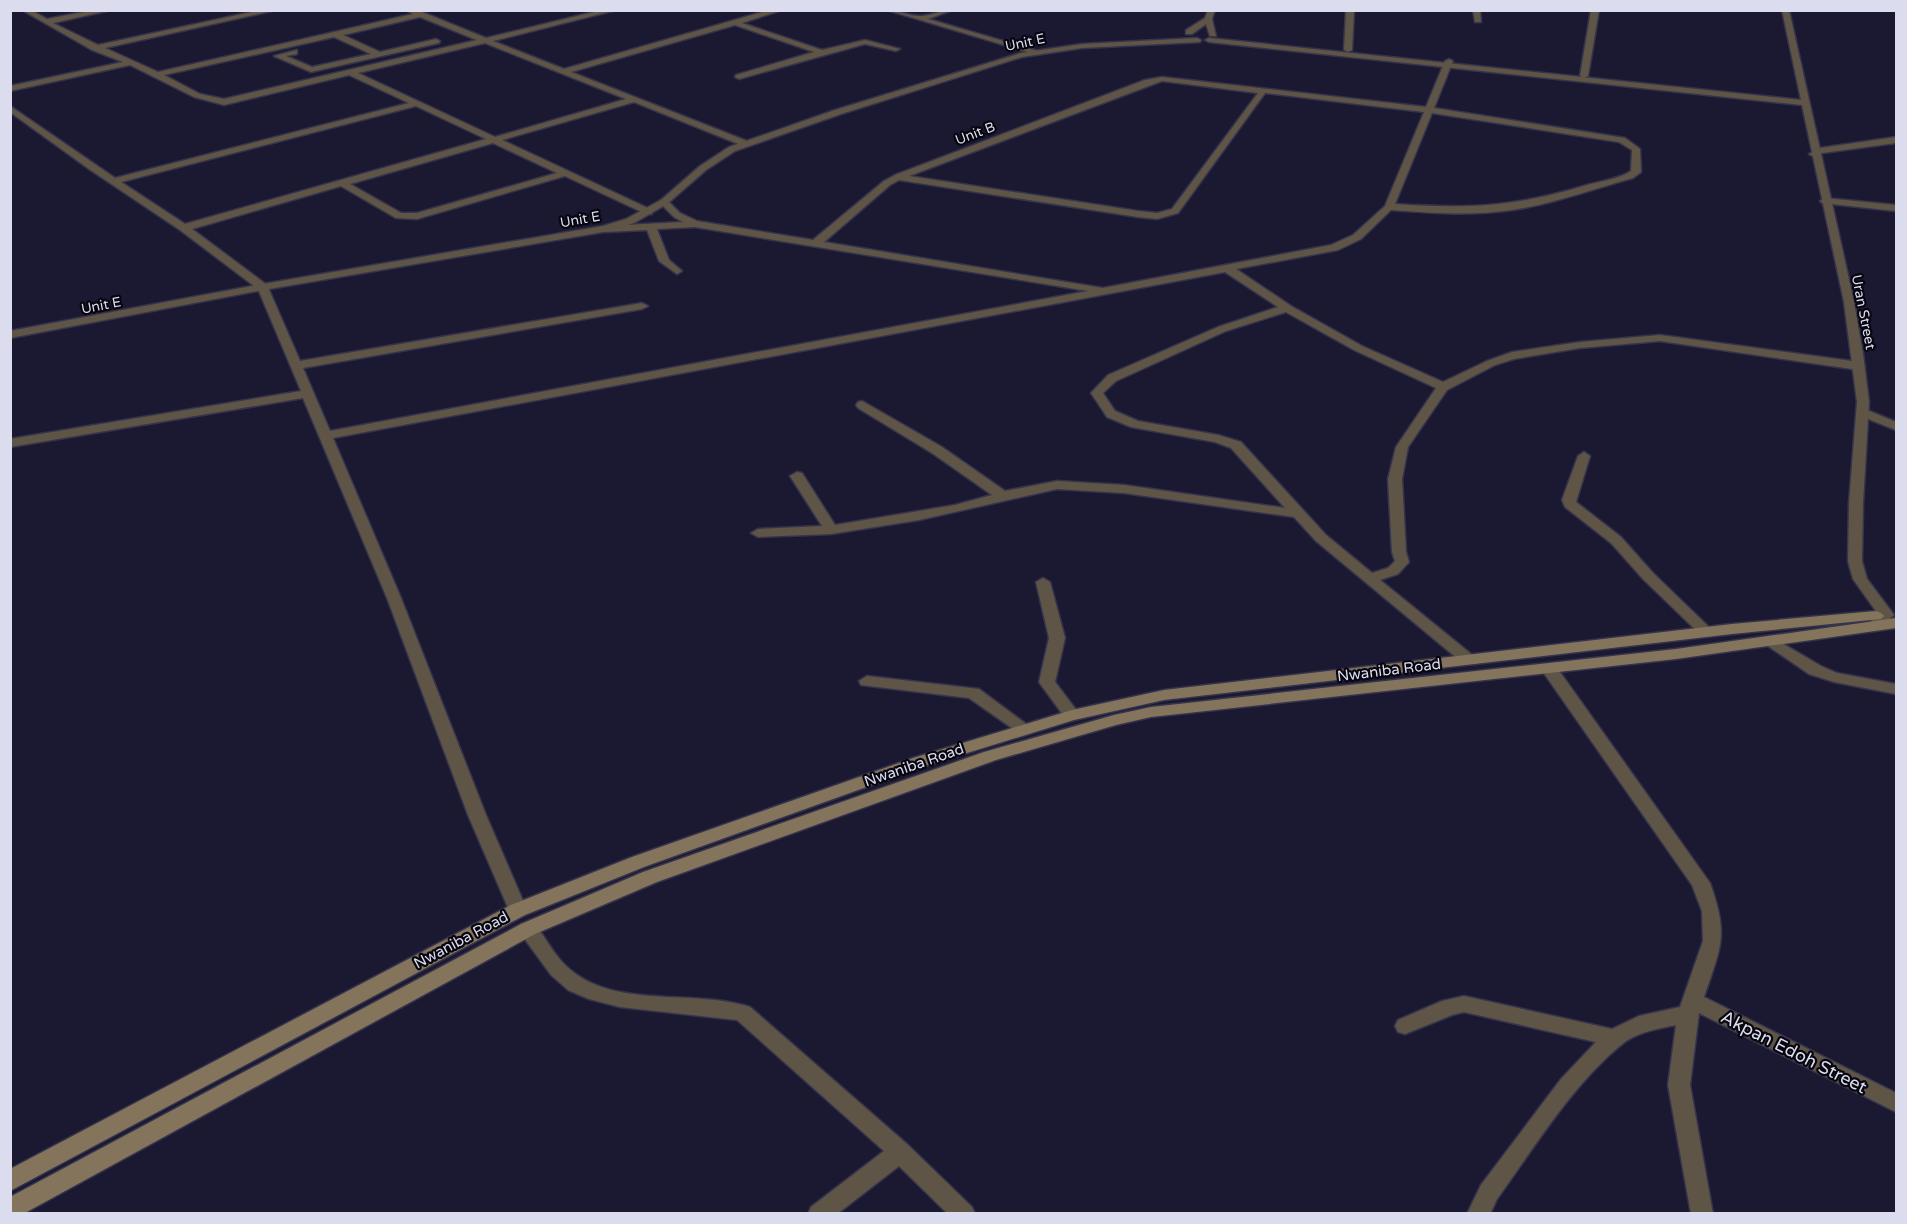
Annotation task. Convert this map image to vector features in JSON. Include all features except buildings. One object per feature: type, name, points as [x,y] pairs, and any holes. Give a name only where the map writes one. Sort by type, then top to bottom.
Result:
[{"type":"main road","name":"Nwaniba Road","points":[[10,1181],[518,910],[638,861],[918,762],[1024,729],[1072,715],[1164,695],[1707,633],[1888,619]]},
{"type":"main road","points":[[10,1209],[528,929],[650,877],[990,756],[1114,720],[1206,705],[1549,669],[1770,641],[1888,619]]},
{"type":"street","points":[[25,10],[95,48],[158,74],[201,98],[224,102],[613,10]]},
{"type":"street","points":[[45,22],[108,10]]},
{"type":"street","points":[[242,10],[252,15]]},
{"type":"street","points":[[95,48],[273,10]]},
{"type":"street","points":[[409,10],[744,143]]},
{"type":"street","points":[[561,72],[779,10]]},
{"type":"street","points":[[890,10],[1037,52]]},
{"type":"street","points":[[920,19],[949,10]]},
{"type":"street","points":[[1186,33],[1208,19],[1212,10]]},
{"type":"street","points":[[1348,50],[1350,10]]},
{"type":"street","points":[[1476,10],[1478,20]]},
{"type":"street","points":[[1584,76],[1595,10]]},
{"type":"street","name":"Uran Street","points":[[1785,10],[1814,154],[1849,302],[1859,366],[1862,412],[1855,561],[1860,579],[1888,619]]},
{"type":"street","points":[[158,74],[420,15]]},
{"type":"street","points":[[1208,19],[1212,36]]},
{"type":"street","points":[[736,24],[822,52]]},
{"type":"street","points":[[1186,33],[1186,38],[1197,40]]},
{"type":"street","points":[[1122,43],[1186,33],[1804,101]]},
{"type":"street","points":[[335,34],[378,54]]},
{"type":"street","points":[[1122,43],[1197,40],[1212,36],[1804,101]]},
{"type":"street","points":[[347,41],[278,56],[311,70],[436,41]]},
{"type":"street","points":[[739,77],[822,52],[865,42],[896,49]]},
{"type":"street","name":"Unit E","points":[[11,335],[263,287],[605,229],[649,212],[719,156],[744,143],[1008,58],[1037,52],[1122,43]]},
{"type":"street","points":[[10,89],[130,63]]},
{"type":"street","points":[[324,436],[1334,248],[1357,237],[1389,207],[1448,63]]},
{"type":"street","points":[[352,73],[649,212]]},
{"type":"street","name":"Unit B","points":[[816,243],[887,183],[898,177],[1148,82],[1162,79],[1263,91]]},
{"type":"street","points":[[898,177],[1138,214],[1167,214],[1175,211],[1191,192],[1263,91],[1428,110],[1622,140],[1636,149],[1636,172],[1630,176],[1544,199],[1496,209],[1447,210],[1389,207]]},
{"type":"street","points":[[184,228],[633,100]]},
{"type":"street","points":[[114,181],[417,103]]},
{"type":"street","points":[[10,108],[16,117],[184,228],[263,287],[394,598],[477,815],[518,910]]},
{"type":"street","points":[[1814,154],[1896,140]]},
{"type":"street","points":[[342,183],[399,216],[406,217],[417,216],[566,173]]},
{"type":"street","points":[[1825,201],[1896,208]]},
{"type":"street","points":[[664,202],[677,215],[696,224]]},
{"type":"street","points":[[605,229],[696,224],[1110,291]]},
{"type":"street","points":[[651,225],[664,261],[677,272]]},
{"type":"street","points":[[1228,269],[1287,308],[1358,348],[1443,387]]},
{"type":"street","points":[[297,365],[642,306]]},
{"type":"street","points":[[1287,308],[1222,329],[1132,369],[1112,378],[1097,393],[1111,414],[1136,424],[1218,440],[1236,446],[1321,538],[1470,661]]},
{"type":"street","points":[[1370,579],[1393,571],[1402,562],[1399,552],[1395,479],[1402,447],[1443,387],[1491,363],[1512,356],[1580,345],[1660,338],[1859,366]]},
{"type":"street","points":[[10,443],[309,393]]},
{"type":"street","points":[[862,405],[937,450],[1003,496]]},
{"type":"street","points":[[1862,412],[1896,426]]},
{"type":"street","points":[[1584,456],[1569,500],[1570,504],[1616,540],[1648,576],[1707,633]]},
{"type":"street","points":[[796,476],[831,530]]},
{"type":"street","points":[[758,533],[831,530],[957,509],[1003,496],[1057,485],[1089,485],[1298,514]]},
{"type":"street","points":[[1042,582],[1057,638],[1047,682],[1072,715]]},
{"type":"street","points":[[1770,641],[1815,670],[1833,677],[1896,689]]},
{"type":"street","points":[[1549,669],[1701,883],[1711,911],[1713,941],[1690,1007],[1679,1085],[1702,1214]]},
{"type":"street","points":[[867,681],[973,693],[1024,729]]},
{"type":"street","points":[[528,929],[559,971],[580,986],[610,998],[723,1007],[743,1013],[900,1152],[964,1214]]},
{"type":"street","points":[[1405,1026],[1449,1007],[1464,1004],[1614,1038]]},
{"type":"street","points":[[1478,1214],[1489,1192],[1568,1085],[1614,1038],[1639,1024],[1690,1007]]},
{"type":"street","name":"Akpan Edoh Street","points":[[1690,1007],[1896,1103]]},
{"type":"street","points":[[819,1214],[900,1152]]}]
